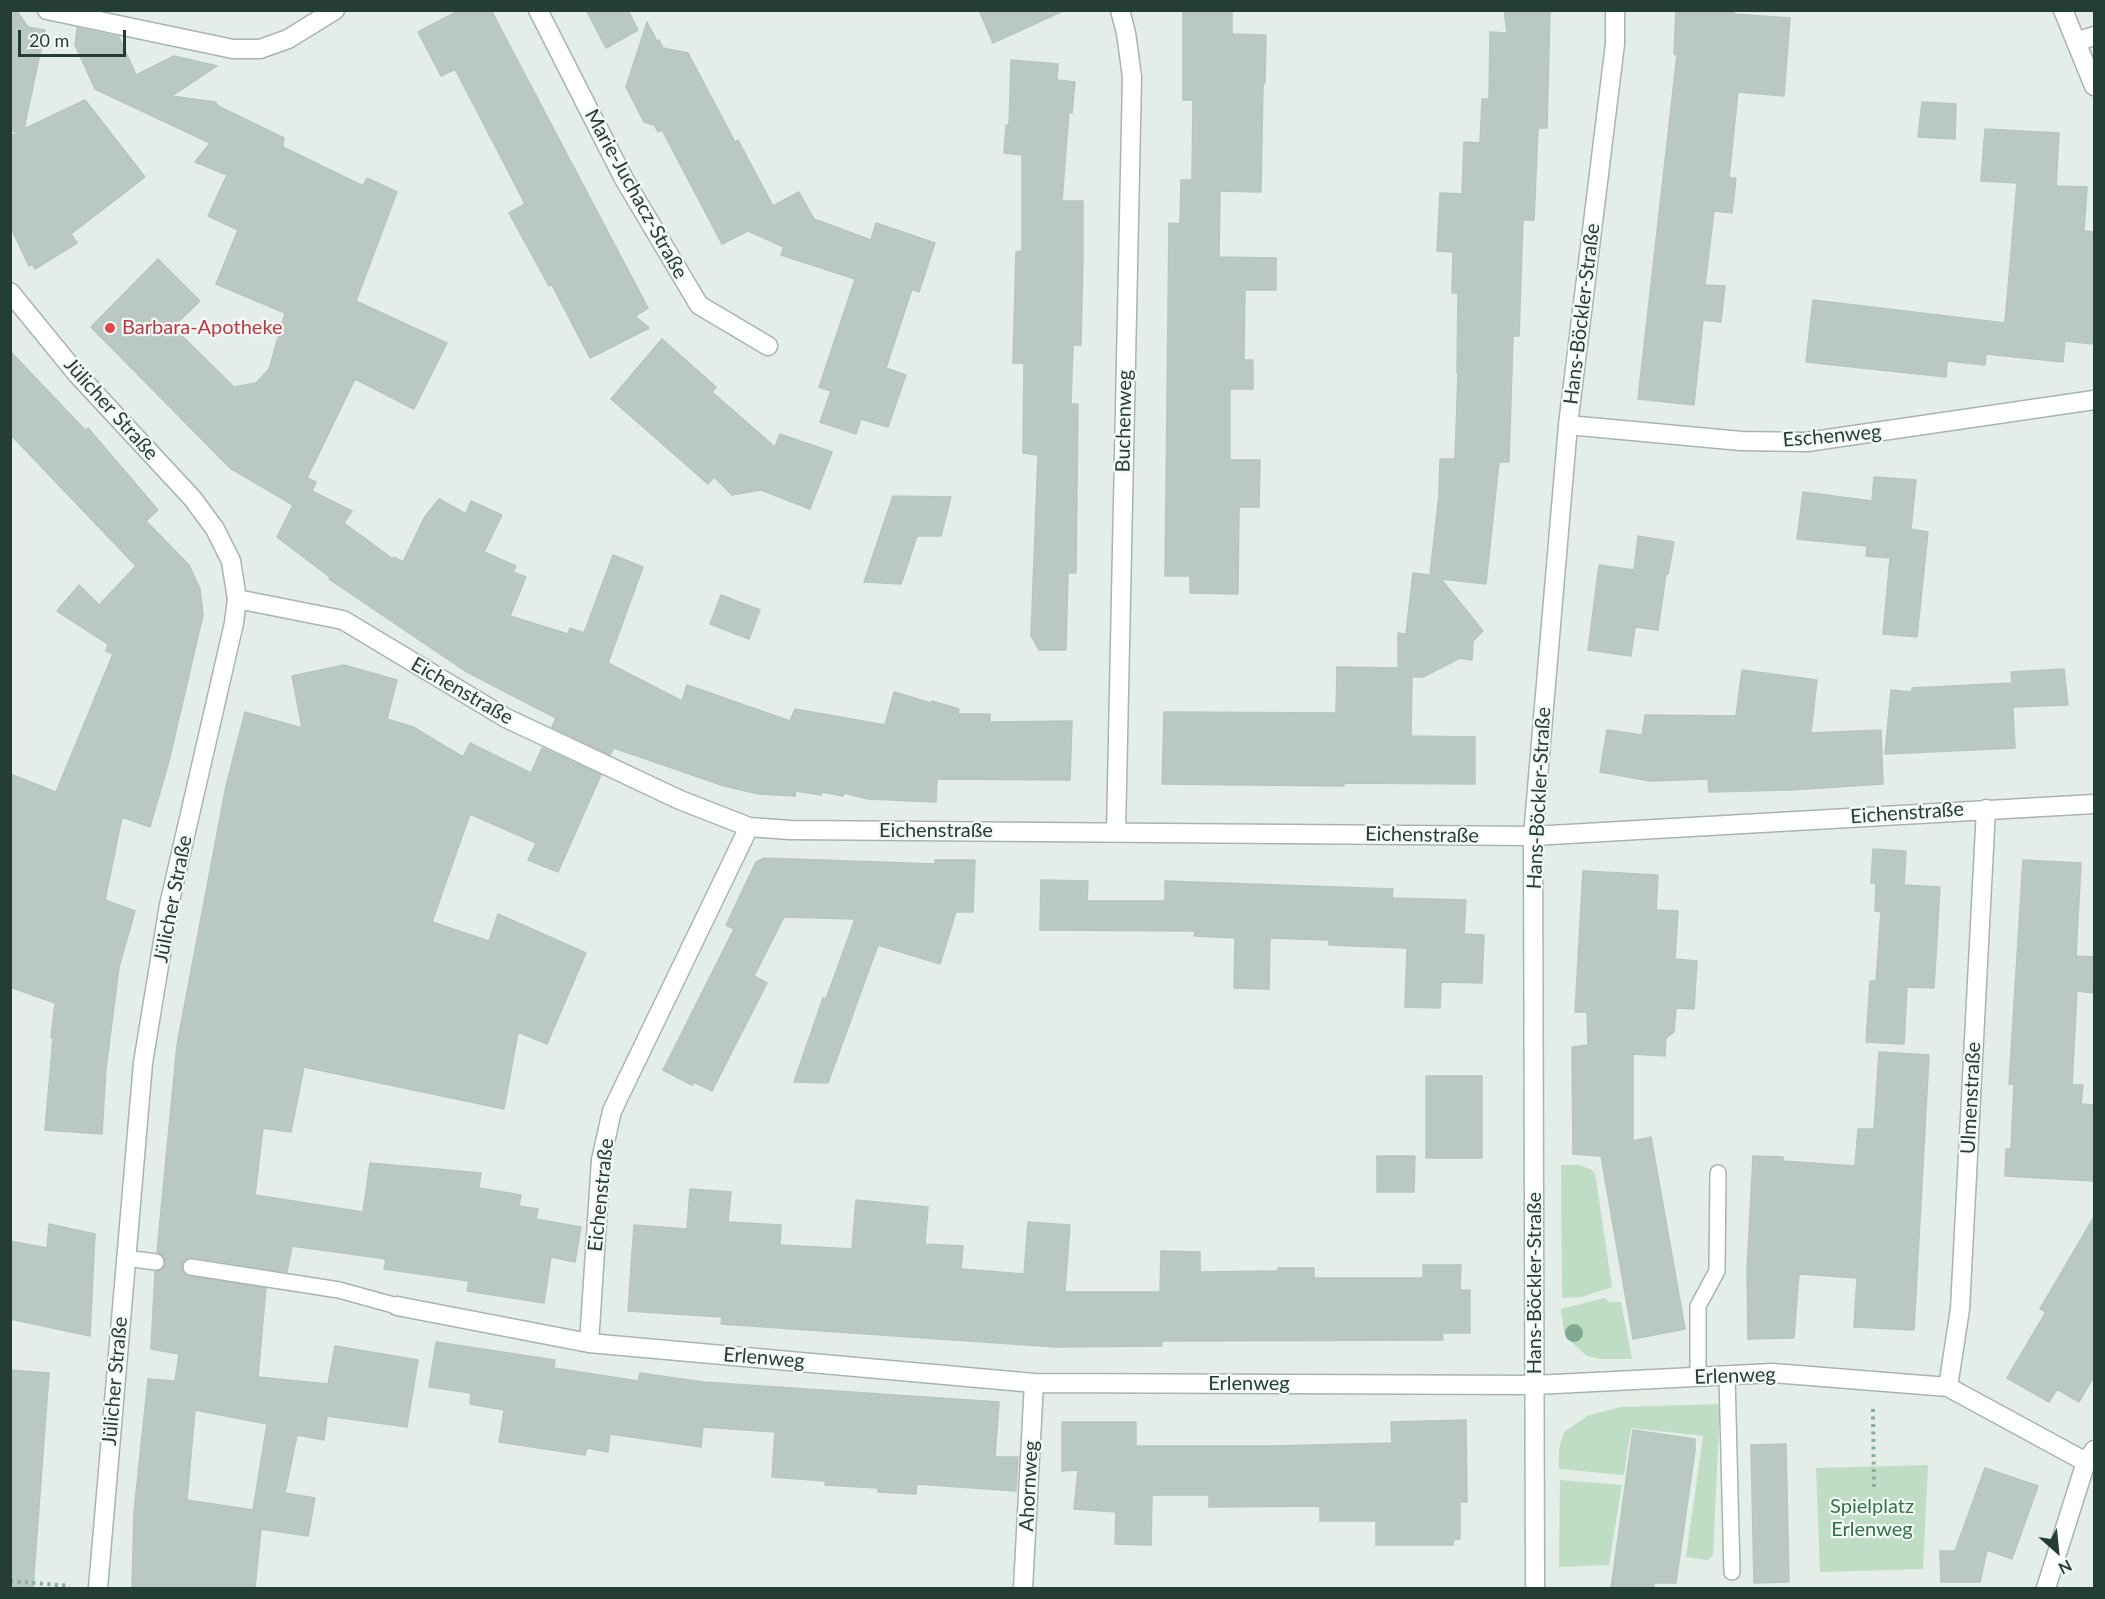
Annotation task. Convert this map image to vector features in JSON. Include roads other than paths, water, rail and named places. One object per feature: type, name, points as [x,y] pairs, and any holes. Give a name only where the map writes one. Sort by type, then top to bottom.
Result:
[{"type":"street","points":[[47,10],[233,49],[260,49],[288,39],[335,10]]},
{"type":"street","name":"Marie-Juchacz-Straße","points":[[538,10],[624,179],[699,305],[768,346]]},
{"type":"street","name":"Buchenweg","points":[[1116,832],[1132,77],[1126,33],[1120,10]]},
{"type":"street","name":"Hans-Böckler-Straße","points":[[1535,1588],[1533,836],[1568,425],[1615,44],[1615,10]]},
{"type":"street","points":[[2063,10],[2094,86]]},
{"type":"street","points":[[2076,42],[2094,36]]},
{"type":"street","name":"Jülicher Straße","points":[[10,292],[77,374],[193,499],[215,529],[231,561],[237,598],[234,623],[169,905],[143,1062],[98,1588]]},
{"type":"street","name":"Eschenweg","points":[[1568,425],[1741,441],[1807,442],[2094,400]]},
{"type":"street","name":"Eichenstraße","points":[[237,598],[342,620],[506,717],[680,800],[749,827],[790,830],[1533,836],[2094,804]]},
{"type":"street","name":"Ulmenstraße","points":[[1948,1387],[1960,1309],[1986,809]]},
{"type":"street","name":"Eichenstraße","points":[[589,1343],[601,1160],[612,1111],[749,827]]},
{"type":"street","name":"Erlenweg","points":[[397,1306],[589,1343],[1034,1383],[1535,1385],[1773,1373],[1948,1387],[2090,1456]]},
{"type":"street","name":"Ahornweg","points":[[1023,1588],[1034,1383]]},
{"type":"street","points":[[2046,1588],[2090,1456]]},
{"type":"lane","points":[[1698,1377],[1698,1306],[1717,1271],[1718,1173]]},
{"type":"lane","points":[[125,1258],[156,1262]]},
{"type":"lane","points":[[191,1267],[339,1290],[397,1306]]},
{"type":"lane","points":[[1727,1376],[1732,1572]]},
{"type":"place","name":"Barbara-Apotheke","points":[[110,328]]},
{"type":"park label","name":"Spielplatz Erlenweg","points":[[1872,1518]]}]
